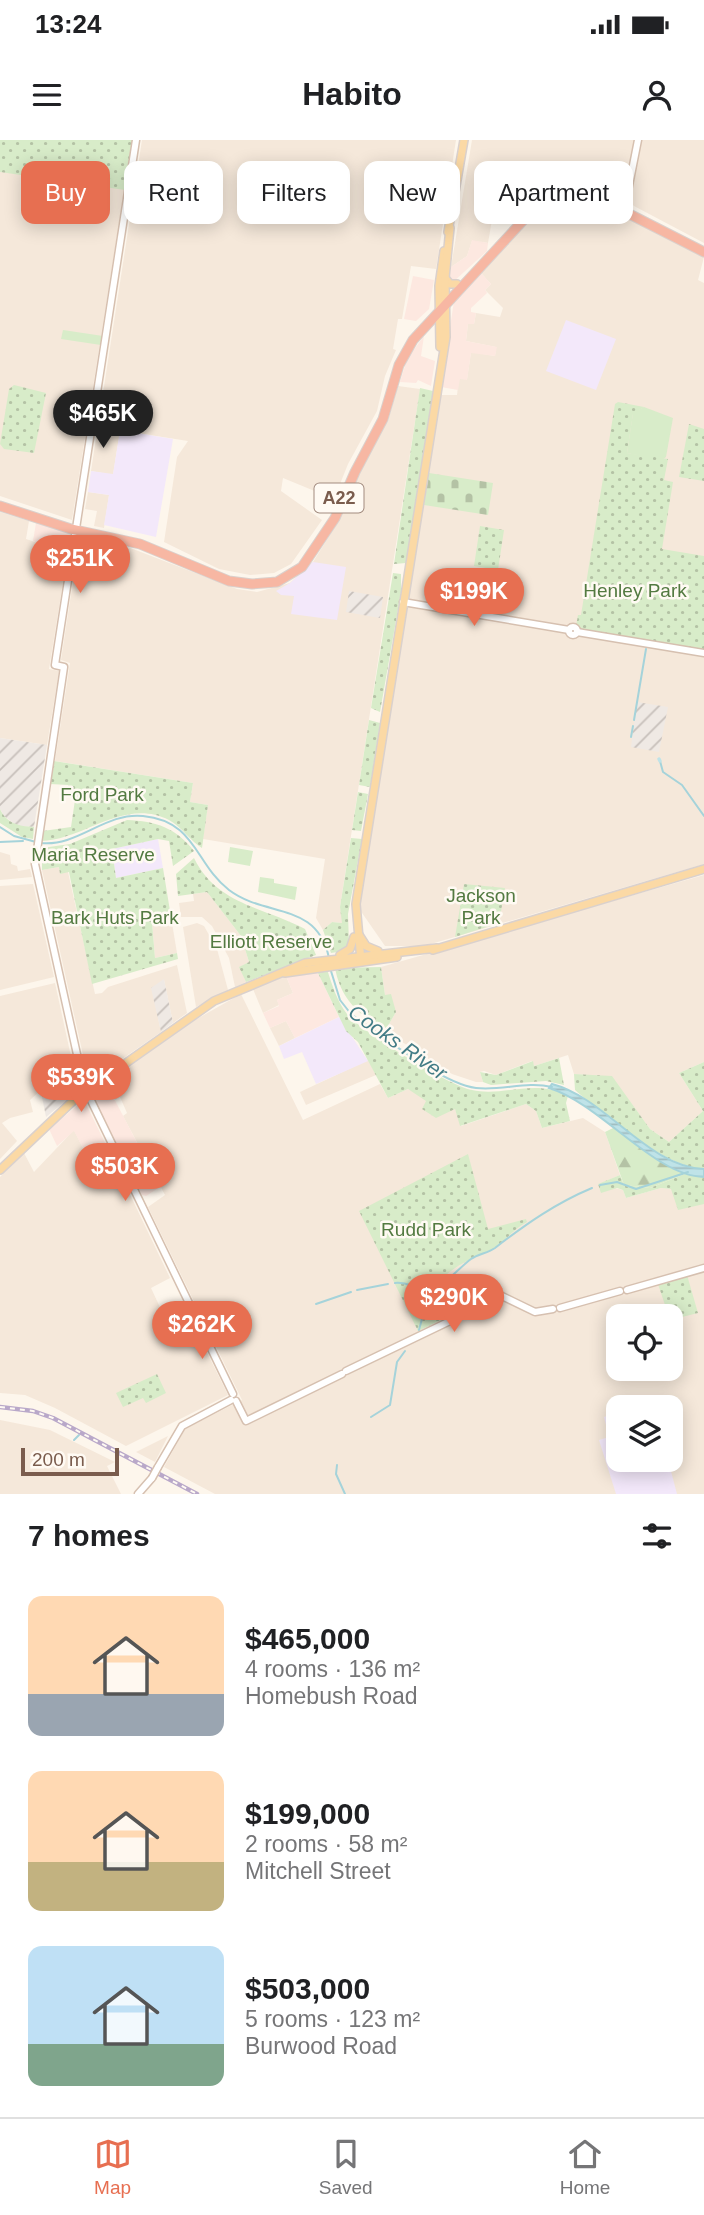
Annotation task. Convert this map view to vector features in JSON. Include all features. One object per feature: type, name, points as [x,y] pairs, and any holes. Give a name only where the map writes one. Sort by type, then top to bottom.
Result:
[{"type":"highway","name":"A22","points":[[633,213],[704,250]]},
{"type":"highway","name":"A22","points":[[77,528],[158,544],[230,577],[264,580],[288,571],[306,553],[334,509],[358,454],[379,416],[399,354],[457,284],[491,252],[514,224]]},
{"type":"highway","name":"A22","points":[[0,504],[149,547],[229,581],[267,584],[293,574],[311,556],[335,518],[364,452],[383,419],[402,358],[443,301],[488,261],[519,224]]},
{"type":"main road","points":[[136,140],[55,665],[64,667],[38,837],[38,880],[86,1091],[233,1398],[246,1421],[502,1296],[535,1311],[557,1308],[704,1268]]},
{"type":"main road","points":[[357,958],[356,904],[446,337],[440,275],[464,140]]},
{"type":"main road","points":[[633,172],[639,140]]},
{"type":"main road","points":[[437,383],[450,228]]},
{"type":"main road","points":[[445,278],[450,284],[457,284]]},
{"type":"main road","points":[[428,322],[437,323],[440,335]]},
{"type":"main road","points":[[403,602],[704,653]]},
{"type":"main road","points":[[0,1170],[33,1136],[86,1091],[214,1001],[295,965],[416,955],[704,869]]},
{"type":"main road","points":[[355,934],[366,946],[385,953]]},
{"type":"main road","points":[[335,960],[350,948],[355,934]]},
{"type":"main road","points":[[357,958],[437,948]]},
{"type":"main road","points":[[138,1494],[152,1478],[182,1426],[233,1398]]},
{"type":"shaded area","points":[[0,140],[132,140],[129,161],[124,161],[124,191],[72,520],[0,496]]},
{"type":"shaded area","points":[[142,140],[456,140],[453,161],[364,161],[364,224],[443,224],[436,269],[411,266],[402,319],[398,319],[393,349],[396,350],[385,376],[377,411],[348,464],[334,499],[283,478],[281,491],[322,520],[291,564],[274,573],[250,575],[219,569],[164,542],[177,457],[188,441],[137,433],[141,409],[133,408],[129,432],[120,431],[113,475],[91,471],[129,224],[223,224],[223,161],[139,161]]},
{"type":"shaded area","points":[[472,140],[704,140],[704,243],[633,205],[633,161],[474,161],[474,224],[491,224],[488,243],[472,241],[467,256],[451,267]]},
{"type":"shaded area","points":[[633,221],[704,257],[698,280],[704,283],[704,864],[424,946],[385,946],[360,910],[360,905],[440,395],[457,395],[459,378],[467,379],[471,352],[495,356],[496,347],[466,341],[468,323],[474,324],[476,313],[500,317],[503,308],[485,290],[491,284],[481,273],[526,224],[633,224]]},
{"type":"shaded area","points":[[472,240],[488,243],[487,251],[452,283],[449,279],[451,267],[467,256]]},
{"type":"shaded area","points":[[481,273],[491,284],[485,290],[487,293],[471,308],[471,312],[476,313],[474,324],[468,324],[466,341],[497,347],[495,356],[471,353],[467,380],[460,379],[458,390],[441,387],[454,301]]},
{"type":"shaded area","points":[[413,276],[434,280],[429,309],[416,321],[404,319]]},
{"type":"shaded area","points":[[566,320],[616,339],[596,390],[546,371]]},
{"type":"shaded area","points":[[424,336],[421,356],[435,361],[431,386],[418,380],[416,383],[400,382],[407,359]]},
{"type":"shaded area","points":[[398,386],[420,389],[340,907],[343,919],[342,923],[332,922],[323,930],[316,918],[325,859],[203,839],[208,805],[190,802],[193,783],[55,761],[70,663],[61,660],[77,555],[117,564],[120,544],[237,589],[257,592],[290,583],[313,562],[338,522],[372,447],[388,421]]},
{"type":"shaded area","points":[[133,407],[141,409],[137,433],[173,439],[156,537],[104,525],[109,495],[88,492],[91,471],[113,474],[120,430],[129,432]]},
{"type":"shaded area","points":[[88,492],[109,495],[104,528],[94,526],[97,511],[85,509]]},
{"type":"shaded area","points":[[0,512],[29,521],[26,539],[50,547],[48,562],[66,564],[49,669],[59,671],[47,745],[0,738]]},
{"type":"shaded area","points":[[36,523],[70,533],[66,564],[48,562],[50,547],[33,541]]},
{"type":"shaded area","points":[[81,536],[113,543],[110,563],[77,555]]},
{"type":"shaded area","points":[[313,562],[346,567],[337,620],[291,614],[294,596],[281,595],[276,591],[290,583]]},
{"type":"shaded area","points":[[349,591],[383,597],[380,618],[346,612]]},
{"type":"shaded area","points":[[637,702],[668,707],[659,752],[631,747]]},
{"type":"shaded area","points":[[0,738],[47,745],[34,827],[17,826],[4,816],[0,809]]},
{"type":"shaded area","points":[[158,839],[163,868],[116,878],[112,849]]},
{"type":"shaded area","points":[[0,852],[10,855],[11,864],[17,866],[18,871],[30,869],[32,877],[0,880]]},
{"type":"shaded area","points":[[59,867],[68,872],[95,994],[102,993],[108,987],[177,965],[187,1013],[173,1023],[164,980],[152,988],[161,1032],[89,1082],[42,870]]},
{"type":"shaded area","points":[[704,875],[704,1062],[679,1073],[703,1111],[669,1142],[650,1129],[612,1077],[574,1074],[568,1055],[534,1066],[532,1061],[496,1075],[480,1072],[483,1082],[476,1082],[452,1074],[385,1031],[396,1012],[385,995],[381,967]]},
{"type":"shaded area","points":[[33,884],[54,977],[0,990],[0,886]]},
{"type":"shaded area","points":[[207,892],[241,936],[249,962],[240,967],[246,982],[235,987],[229,958],[212,926],[202,917],[181,917],[179,903],[194,901],[193,894]]},
{"type":"shaded area","points":[[171,917],[177,953],[155,958],[152,921]]},
{"type":"shaded area","points":[[197,923],[204,926],[217,949],[228,990],[196,1007],[183,927]]},
{"type":"shaded area","points":[[317,971],[339,1017],[295,1038],[286,1021],[270,1028],[263,1013],[279,1006],[277,1000],[293,993],[286,976]]},
{"type":"shaded area","points":[[286,976],[293,993],[277,1000],[279,1005],[263,1013],[253,989]]},
{"type":"shaded area","points":[[164,979],[173,1023],[161,1032],[151,988]]},
{"type":"shaded area","points":[[55,983],[72,1061],[30,1100],[33,1112],[2,1123],[17,1141],[0,1159],[0,996]]},
{"type":"shaded area","points":[[241,994],[303,1120],[380,1084],[388,1098],[408,1089],[455,1109],[461,1126],[526,1104],[536,1111],[542,1128],[583,1118],[605,1132],[620,1175],[599,1184],[623,1190],[626,1198],[661,1188],[672,1189],[704,1204],[704,1494],[215,1494],[164,1467],[185,1429],[242,1400],[148,1207],[165,1195],[123,1116],[127,1113],[120,1097],[115,1100],[106,1083],[195,1020]]},
{"type":"shaded area","points":[[339,1017],[368,1061],[316,1084],[302,1052],[284,1059],[279,1046]]},
{"type":"shaded area","points":[[286,1021],[295,1038],[279,1046],[270,1028]]},
{"type":"shaded area","points":[[368,1060],[376,1075],[306,1105],[300,1092]]},
{"type":"shaded area","points":[[62,1073],[67,1100],[46,1117],[41,1092]]},
{"type":"shaded area","points":[[106,1083],[160,1187],[146,1196],[142,1195],[92,1094]]},
{"type":"shaded area","points":[[84,1100],[111,1155],[93,1167],[74,1131],[57,1146],[49,1129]]},
{"type":"shaded area","points":[[74,1130],[92,1166],[111,1155],[170,1278],[151,1288],[165,1318],[185,1308],[228,1395],[126,1446],[25,1395],[0,1393],[0,1177],[24,1153],[34,1172]]},
{"type":"shaded area","points":[[0,1420],[50,1430],[115,1462],[107,1466],[121,1494],[0,1494]]},
{"type":"shaded area","points":[[168,1436],[155,1462],[136,1452]]},
{"type":"shaded area","points":[[606,1438],[606,1462],[599,1440]]},
{"type":"shaded area","points":[[609,1472],[671,1472],[677,1494],[616,1494]]},
{"type":"green space","points":[[0,140],[132,140],[129,161],[124,161],[124,190],[110,188],[110,161],[21,161],[21,175],[0,172]]},
{"type":"green space","points":[[63,330],[103,336],[101,345],[61,339]]},
{"type":"green space","points":[[14,385],[46,393],[34,453],[4,449],[0,444],[9,389]]},
{"type":"green space","points":[[420,388],[433,391],[406,563],[394,564]]},
{"type":"green space","name":"Henley Park","points":[[618,402],[644,407],[633,414],[627,453],[668,459],[664,480],[673,482],[662,549],[704,556],[704,651],[580,630],[576,626],[578,615],[581,615],[615,404]]},
{"type":"green space","points":[[644,407],[673,418],[666,457],[662,460],[627,453],[633,413]]},
{"type":"green space","points":[[689,424],[704,429],[704,481],[679,477]]},
{"type":"green space","points":[[429,473],[493,483],[488,515],[424,505]]},
{"type":"green space","points":[[480,526],[504,530],[498,570],[474,566]]},
{"type":"green space","points":[[393,573],[401,574],[401,592],[380,712],[371,708]]},
{"type":"green space","points":[[369,720],[380,723],[370,787],[359,785]]},
{"type":"green space","name":"Ford Park","points":[[54,761],[193,783],[190,802],[208,805],[202,848],[169,820],[152,814],[136,813],[104,821],[57,839],[41,841],[43,831],[71,827],[76,793],[69,792],[68,785],[50,784]]},
{"type":"green space","points":[[358,792],[368,794],[361,831],[352,830]]},
{"type":"green space","points":[[0,809],[6,818],[14,823],[34,827],[33,839],[22,837],[0,823]]},
{"type":"green space","name":"Bark Huts Park","points":[[127,820],[165,827],[194,851],[173,866],[169,841],[158,839],[112,849],[116,878],[163,868],[171,917],[152,922],[155,958],[177,953],[178,959],[92,984],[69,872],[60,874],[59,867],[42,870],[42,848],[70,844]]},
{"type":"green space","points":[[351,838],[362,839],[348,914],[349,944],[344,951],[331,953],[323,930],[332,922],[342,923],[340,907]]},
{"type":"green space","points":[[230,847],[253,851],[250,866],[228,862]]},
{"type":"green space","name":"Elliott Reserve","points":[[194,858],[215,886],[228,895],[305,929],[316,955],[246,982],[239,967],[249,962],[241,936],[207,892],[178,896],[176,874]]},
{"type":"green space","points":[[260,877],[274,879],[274,883],[297,887],[295,900],[258,892]]},
{"type":"green space","name":"Jackson Park","points":[[464,884],[505,888],[499,923],[455,937]]},
{"type":"green space","points":[[381,967],[385,995],[391,994],[396,1012],[385,1031],[352,1005],[342,989],[335,968]]},
{"type":"green space","points":[[327,969],[347,1014],[406,1057],[445,1079],[472,1090],[484,1092],[544,1088],[556,1091],[568,1096],[566,1103],[570,1121],[542,1128],[536,1111],[526,1104],[460,1126],[455,1109],[436,1118],[422,1109],[426,1101],[408,1089],[388,1098],[358,1042],[346,1031],[317,971]]},
{"type":"green space","points":[[559,1058],[564,1085],[546,1081],[491,1085],[483,1082],[480,1072],[496,1075],[533,1061],[534,1066]]},
{"type":"green space","points":[[704,1062],[704,1169],[672,1160],[654,1150],[575,1090],[574,1074],[612,1076],[650,1129],[669,1142],[703,1111],[679,1073]]},
{"type":"green space","points":[[615,1127],[671,1168],[687,1173],[650,1188],[624,1185],[605,1132]]},
{"type":"green space","name":"Rudd Park","points":[[468,1154],[488,1229],[526,1219],[527,1222],[495,1247],[461,1264],[445,1276],[462,1310],[418,1331],[359,1211]]},
{"type":"green space","points":[[687,1173],[704,1177],[704,1204],[678,1210],[671,1189],[661,1188],[626,1198],[623,1190],[617,1188],[601,1193],[598,1184],[620,1175],[624,1185],[650,1188]]},
{"type":"green space","points":[[687,1275],[698,1313],[683,1317],[683,1304],[665,1304],[658,1284]]},
{"type":"green space","points":[[157,1374],[166,1393],[146,1403],[143,1398],[123,1407],[116,1393]]},
{"type":"water","points":[[552,1084],[591,1103],[664,1157],[704,1169],[704,1177],[685,1174],[666,1165],[569,1096],[549,1088]]},
{"type":"waterway","points":[[634,720],[646,649]]},
{"type":"waterway","points":[[631,737],[633,726]]},
{"type":"waterway","points":[[660,761],[663,772],[682,785],[704,816]]},
{"type":"waterway","name":"Cooks River","points":[[41,843],[67,840],[129,816],[161,820],[185,835],[218,880],[229,890],[243,899],[288,913],[314,927],[323,940],[329,958]]},
{"type":"waterway","name":"Cooks River","points":[[0,827],[14,836],[36,842]]},
{"type":"waterway","points":[[0,842],[23,841]]},
{"type":"waterway","name":"Cooks River","points":[[331,971],[340,1000],[351,1014],[446,1078],[476,1088],[533,1085],[552,1087]]},
{"type":"waterway","points":[[600,1185],[617,1182],[636,1189],[688,1172]]},
{"type":"waterway","points":[[395,1283],[427,1290],[437,1287],[471,1259],[495,1248],[554,1207],[592,1188]]},
{"type":"waterway","points":[[357,1290],[388,1284]]},
{"type":"waterway","points":[[419,1330],[427,1300],[434,1288]]},
{"type":"waterway","points":[[316,1304],[351,1292]]},
{"type":"waterway","points":[[371,1417],[390,1405],[397,1362],[405,1351]]},
{"type":"waterway","points":[[74,1440],[79,1435]]},
{"type":"waterway","points":[[337,1465],[336,1474],[345,1494]]},
{"type":"railway","points":[[0,1407],[33,1411],[53,1418],[197,1494]]},
{"type":"park label","name":"Maria Reserve","points":[[93,854]]}]
